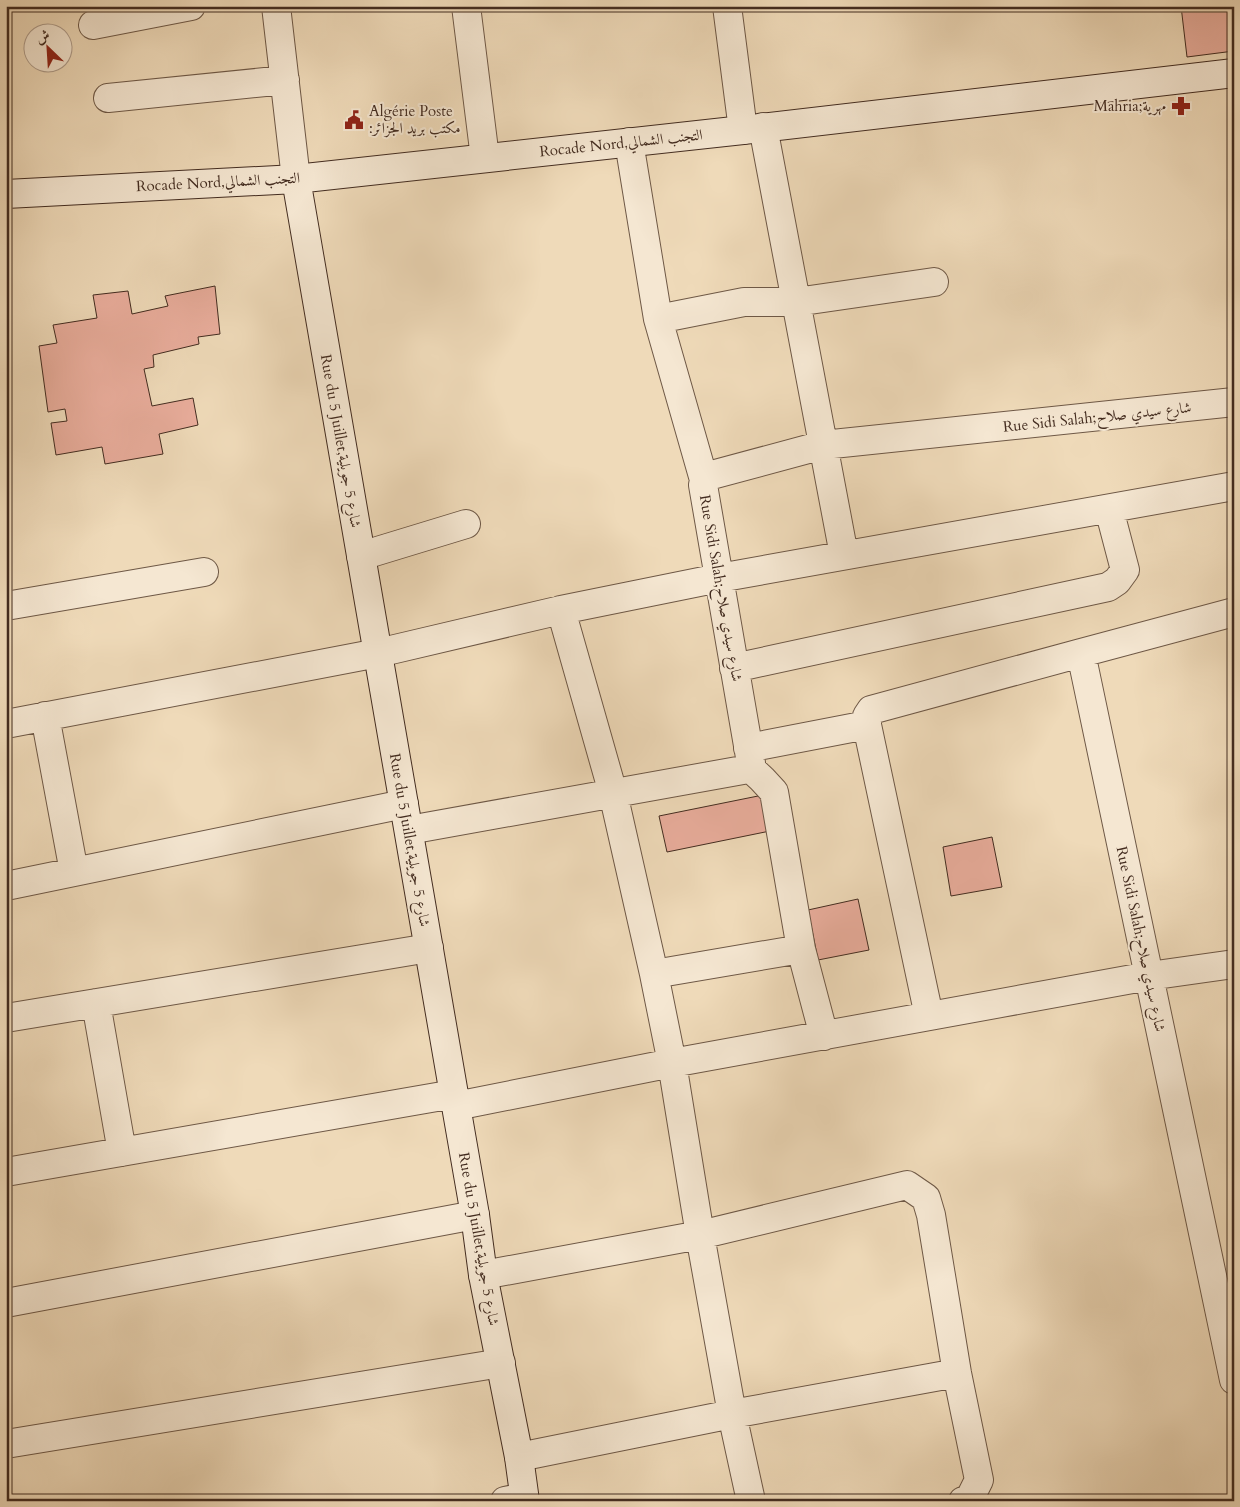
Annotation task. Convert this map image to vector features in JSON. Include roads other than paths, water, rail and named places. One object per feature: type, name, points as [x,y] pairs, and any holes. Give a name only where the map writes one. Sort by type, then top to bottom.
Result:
[{"type":"street","points":[[93,25],[191,6]]},
{"type":"street","name":"Rue du 5 Juillet,شارع 5 جويلية","points":[[276,6],[296,179],[475,1214],[483,1275],[519,1457],[518,1500]]},
{"type":"street","points":[[466,6],[485,158]]},
{"type":"street","points":[[727,6],[753,128],[796,302],[844,555]]},
{"type":"street","name":"Rocade Nord,التجنب الشمالي","points":[[6,194],[296,179],[1234,73]]},
{"type":"street","points":[[108,98],[285,80]]},
{"type":"street","points":[[629,142],[658,319],[704,480]]},
{"type":"street","points":[[658,319],[744,302],[796,302],[934,282]]},
{"type":"street","name":"Rue Sidi Salah;شارع سيدي صلاح","points":[[748,757],[702,485],[708,476],[823,445],[1234,402]]},
{"type":"street","points":[[6,724],[378,653],[561,610],[719,578],[1234,486]]},
{"type":"street","points":[[734,668],[1108,587],[1118,582],[1125,570],[1109,509]]},
{"type":"street","points":[[361,556],[466,524]]},
{"type":"street","points":[[6,606],[204,572]]},
{"type":"street","points":[[561,610],[613,793],[654,974],[672,1063],[732,1414],[751,1501]]},
{"type":"street","points":[[929,1016],[867,725],[867,716],[871,710],[1234,612]]},
{"type":"street","name":"Rue Sidi Salah;شارع سيدي صلاح","points":[[1081,653],[1234,1380]]},
{"type":"street","points":[[45,716],[74,872]]},
{"type":"street","points":[[748,757],[867,725]]},
{"type":"street","points":[[409,830],[743,770],[748,757]]},
{"type":"street","points":[[748,757],[774,792],[801,949],[824,1036]]},
{"type":"street","points":[[6,886],[404,804]]},
{"type":"street","points":[[6,1018],[429,948]]},
{"type":"street","points":[[654,974],[801,949]]},
{"type":"street","points":[[6,1172],[455,1100],[824,1036],[1149,976],[1234,964]]},
{"type":"street","points":[[96,1003],[122,1152]]},
{"type":"street","points":[[483,1275],[700,1235],[907,1185],[926,1198],[931,1215],[956,1372],[979,1480],[970,1498],[963,1501]]},
{"type":"street","points":[[6,1303],[475,1214]]},
{"type":"street","points":[[6,1444],[501,1363]]},
{"type":"street","points":[[519,1457],[732,1414],[956,1372]]},
{"type":"place","name":"Mahria;مهرية","points":[[1181,106]]},
{"type":"place","name":"Algérie Poste ;مكتب بريد الجزائر","points":[[354,120]]}]
